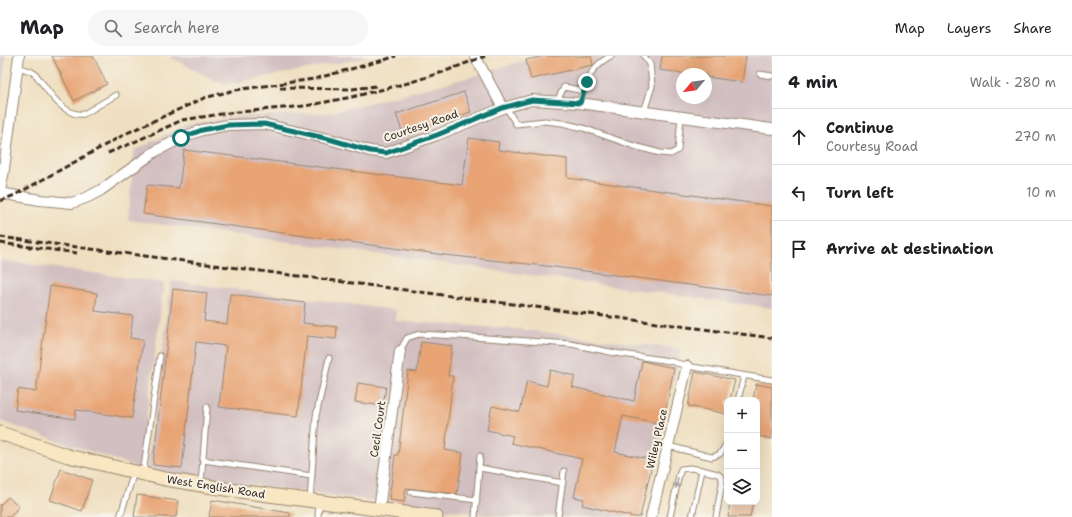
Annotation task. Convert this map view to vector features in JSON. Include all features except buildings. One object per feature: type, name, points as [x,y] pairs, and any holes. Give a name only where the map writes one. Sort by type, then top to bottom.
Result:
[{"type":"main road","name":"West English Road","points":[[0,433],[68,456],[165,479],[231,490],[436,517]]},
{"type":"street","points":[[0,190],[19,56]]},
{"type":"street","points":[[475,56],[504,107]]},
{"type":"street","name":"Courtesy Road","points":[[0,193],[40,200],[72,203],[101,190],[156,151],[181,138],[202,130],[228,125],[264,124],[329,139],[370,151],[386,153],[437,135],[504,107],[532,100],[580,103],[772,129]]},
{"type":"street","name":"Cecil Court","points":[[379,510],[400,351]]},
{"type":"street","name":"Wiley Place","points":[[651,517],[686,366]]},
{"type":"lane","points":[[580,103],[592,71],[611,56]]},
{"type":"lane","points":[[644,56],[650,64],[652,86],[644,112]]},
{"type":"lane","points":[[17,67],[26,69],[35,74],[54,99],[71,112],[78,114],[84,114],[116,95]]},
{"type":"lane","points":[[760,74],[772,76]]},
{"type":"lane","points":[[557,101],[564,87],[584,91]]},
{"type":"lane","points":[[504,107],[516,124],[545,121],[562,122],[634,146],[660,153],[671,154],[678,150],[681,117]]},
{"type":"lane","points":[[400,351],[407,338],[419,334],[571,344],[615,353],[670,361],[686,366],[772,380]]},
{"type":"lane","points":[[120,517],[139,473],[160,356]]},
{"type":"lane","points":[[318,517],[312,476],[316,416],[328,358]]},
{"type":"lane","points":[[739,397],[744,376]]},
{"type":"lane","points":[[201,485],[206,407]]},
{"type":"lane","points":[[668,446],[712,457],[720,454],[724,448]]},
{"type":"lane","points":[[475,517],[480,456]]},
{"type":"lane","points":[[203,460],[312,476]]},
{"type":"lane","points":[[480,468],[563,483]]},
{"type":"lane","points":[[670,517],[681,469],[690,468],[718,474],[722,478],[716,517]]},
{"type":"lane","points":[[558,517],[564,470]]},
{"type":"lane","points":[[692,517],[702,470]]},
{"type":"lane","points":[[411,492],[477,500]]},
{"type":"shaded area","points":[[0,56],[6,56],[0,102]]},
{"type":"shaded area","points":[[170,56],[369,56],[224,85]]},
{"type":"shaded area","points":[[539,56],[772,56],[772,308],[128,220],[134,151],[185,125],[233,117],[328,113],[467,78]]},
{"type":"shaded area","points":[[0,260],[164,283],[140,468],[0,421]]},
{"type":"shaded area","points":[[171,281],[396,310],[395,321],[517,329],[681,349],[640,517],[504,517],[147,472]]},
{"type":"railway","points":[[0,201],[15,195],[127,133],[204,98],[235,90],[314,79],[396,56]]},
{"type":"railway","points":[[108,153],[182,120],[228,113],[305,106],[352,97],[408,83],[443,72],[485,56]]},
{"type":"railway","points":[[280,88],[352,89],[376,86]]},
{"type":"railway","points":[[0,237],[772,338]]},
{"type":"railway","points":[[0,243],[77,253]]},
{"type":"route","points":[[181,138],[202,130],[228,125],[264,124],[329,139],[370,151],[386,153],[437,135],[502,108],[532,100],[580,103],[587,82]]}]
